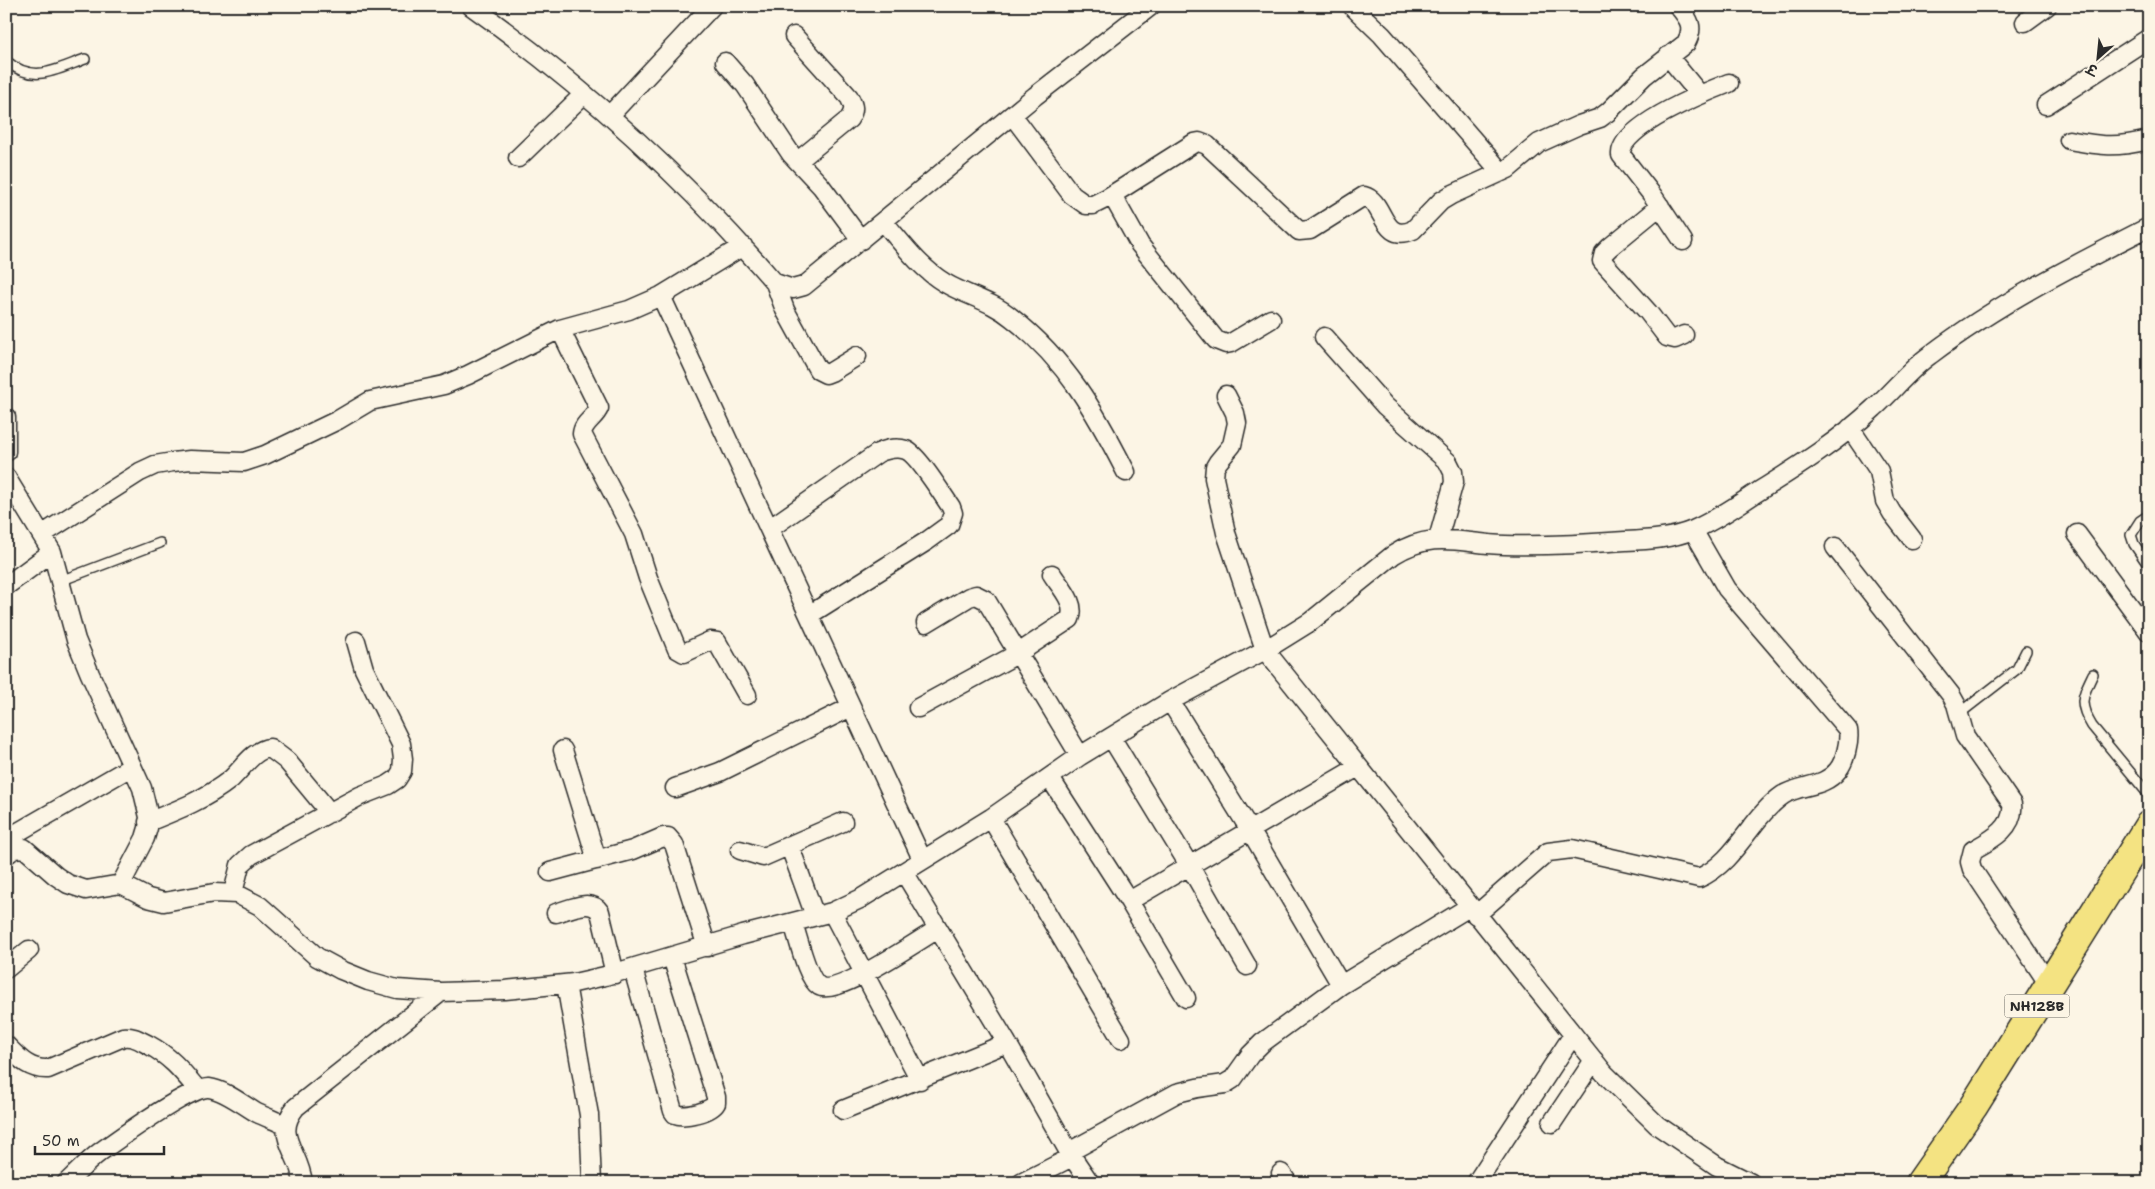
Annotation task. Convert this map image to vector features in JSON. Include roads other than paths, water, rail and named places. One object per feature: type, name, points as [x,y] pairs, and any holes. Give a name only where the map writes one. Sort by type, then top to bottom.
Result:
[{"type":"highway","name":"NH128B","points":[[1920,1183],[1973,1107],[2149,825]]},
{"type":"street","points":[[471,6],[548,63],[610,115],[698,197],[775,283],[784,310],[818,370],[826,374],[857,356]]},
{"type":"street","points":[[610,115],[712,6]]},
{"type":"street","points":[[1352,6],[1382,35],[1501,172]]},
{"type":"street","points":[[1013,116],[1078,201],[1092,205],[1194,143],[1199,142],[1207,145],[1299,231],[1310,230],[1364,196],[1372,200],[1388,226],[1401,233],[1413,230],[1441,201],[1450,195],[1513,165],[1539,143],[1578,125],[1600,118],[1608,112],[1644,76],[1686,43],[1691,27],[1689,19],[1678,6]]},
{"type":"street","points":[[2025,22],[2047,6]]},
{"type":"street","points":[[775,283],[793,289],[804,286],[1035,96],[1147,7]]},
{"type":"street","points":[[794,36],[854,105],[854,112],[849,119],[798,161]]},
{"type":"street","points":[[2046,105],[2149,38]]},
{"type":"street","points":[[1668,56],[1700,94]]},
{"type":"street","points":[[725,62],[745,85],[773,128],[798,161],[821,186],[861,240]]},
{"type":"street","points":[[1683,241],[1660,206],[1621,155],[1623,145],[1650,122],[1700,94],[1729,83]]},
{"type":"street","points":[[518,158],[584,94]]},
{"type":"street","points":[[2069,140],[2120,146],[2149,140]]},
{"type":"street","points":[[1112,194],[1146,253],[1216,340],[1226,344],[1271,319]]},
{"type":"street","points":[[1660,206],[1610,247],[1604,253],[1602,261],[1648,312],[1667,337],[1684,336]]},
{"type":"street","points":[[883,222],[932,273],[944,282],[986,300],[1011,317],[1043,344],[1063,366],[1084,396],[1098,418],[1126,472]]},
{"type":"street","points":[[14,837],[56,876],[80,889],[95,890],[114,884],[121,884],[157,901],[169,901],[214,893],[233,893],[260,906],[310,952],[341,970],[368,981],[397,989],[440,992],[505,990],[566,984],[633,969],[824,914],[860,899],[991,818],[1080,756],[1170,701],[1264,650],[1310,622],[1408,545],[1438,540],[1503,545],[1582,544],[1655,539],[1676,536],[1716,519],[1830,444],[1874,409],[1928,356],[1959,334],[2037,286],[2149,227]]},
{"type":"street","points":[[42,534],[140,472],[155,465],[190,460],[244,462],[265,455],[338,420],[370,401],[444,385],[560,329],[629,310],[661,296],[743,246]]},
{"type":"street","points":[[661,296],[922,859]]},
{"type":"street","points":[[560,329],[599,408],[584,425],[582,434],[634,534],[648,578],[677,649],[684,653],[710,641],[717,642],[747,695]]},
{"type":"street","points":[[1324,338],[1385,406],[1448,462],[1453,472],[1454,482],[1438,540]]},
{"type":"street","points":[[1226,395],[1236,414],[1237,423],[1232,445],[1214,468],[1214,478],[1226,533],[1264,650],[1604,1073],[1657,1125],[1718,1166],[1751,1183]]},
{"type":"street","points":[[6,417],[6,452]]},
{"type":"street","points":[[1850,428],[1879,471],[1885,500],[1912,539]]},
{"type":"street","points":[[769,529],[878,453],[888,449],[906,450],[915,457],[951,507],[953,513],[949,525],[927,541],[809,615]]},
{"type":"street","points":[[6,478],[52,552],[76,640],[142,788],[148,822],[145,838],[121,884]]},
{"type":"street","points":[[1021,1183],[1177,1093],[1225,1084],[1233,1079],[1250,1055],[1262,1043],[1340,985],[1472,911],[1548,852],[1558,849],[1572,849],[1699,878],[1715,870],[1783,795],[1822,782],[1839,769],[1848,744],[1848,730],[1727,589],[1693,530]]},
{"type":"street","points":[[2077,534],[2149,632]]},
{"type":"street","points":[[1835,547],[1951,695],[1965,736],[2006,795],[2013,810],[2012,816],[2003,830],[1974,850],[1970,862],[1972,868],[2050,986]]},
{"type":"street","points":[[6,586],[52,552]]},
{"type":"street","points":[[918,708],[1017,654],[1070,619],[1072,606],[1052,574]]},
{"type":"street","points":[[926,622],[969,597],[976,595],[986,600],[1080,756]]},
{"type":"street","points":[[233,893],[236,873],[244,860],[360,796],[397,779],[402,771],[404,759],[401,744],[364,669],[356,641]]},
{"type":"street","points":[[1170,701],[1250,830],[1340,985]]},
{"type":"street","points":[[675,788],[720,772],[851,707]]},
{"type":"street","points":[[1111,737],[1189,865],[1247,966]]},
{"type":"street","points":[[148,822],[203,798],[238,772],[264,748],[270,748],[287,761],[330,813]]},
{"type":"street","points":[[563,750],[597,860]]},
{"type":"street","points":[[14,837],[131,767]]},
{"type":"street","points":[[1129,901],[1358,767]]},
{"type":"street","points":[[1050,778],[1129,901],[1186,998]]},
{"type":"street","points":[[991,818],[1121,1039]]},
{"type":"street","points":[[740,850],[763,857],[790,847],[843,822]]},
{"type":"street","points":[[6,855],[14,849],[14,837]]},
{"type":"street","points":[[550,872],[633,850],[663,837],[671,840],[707,947]]},
{"type":"street","points":[[790,847],[824,914],[865,974],[920,1080]]},
{"type":"street","points":[[904,872],[1008,1043],[1071,1155],[1090,1183]]},
{"type":"street","points":[[556,913],[589,904],[597,907],[600,912],[615,974]]},
{"type":"street","points":[[793,923],[810,975],[819,986],[833,988],[865,974],[938,929]]},
{"type":"street","points":[[6,969],[29,950]]},
{"type":"street","points":[[633,969],[672,1111],[682,1116],[710,1110],[716,1103],[716,1097],[672,957]]},
{"type":"street","points":[[566,984],[588,1115],[592,1183]]},
{"type":"street","points":[[303,1183],[302,1172],[286,1135],[285,1125],[296,1107],[440,992]]},
{"type":"street","points":[[1476,1183],[1573,1035]]},
{"type":"street","points":[[6,1045],[30,1067],[37,1070],[48,1069],[123,1037],[130,1036],[160,1050],[170,1058],[198,1090]]},
{"type":"street","points":[[843,1110],[1008,1043]]},
{"type":"street","points":[[1552,1124],[1594,1060]]},
{"type":"street","points":[[66,1183],[99,1153],[125,1134],[198,1090],[209,1088],[219,1091],[258,1114],[285,1125]]},
{"type":"lane","points":[[6,61],[16,69],[30,74],[46,73],[85,59]]},
{"type":"lane","points":[[2149,515],[2140,521],[2131,535],[2134,544],[2149,566]]},
{"type":"lane","points":[[60,581],[160,544]]},
{"type":"lane","points":[[1959,714],[2018,669],[2026,651]]},
{"type":"lane","points":[[2093,674],[2084,694],[2082,704],[2085,714],[2092,726],[2149,795]]}]
